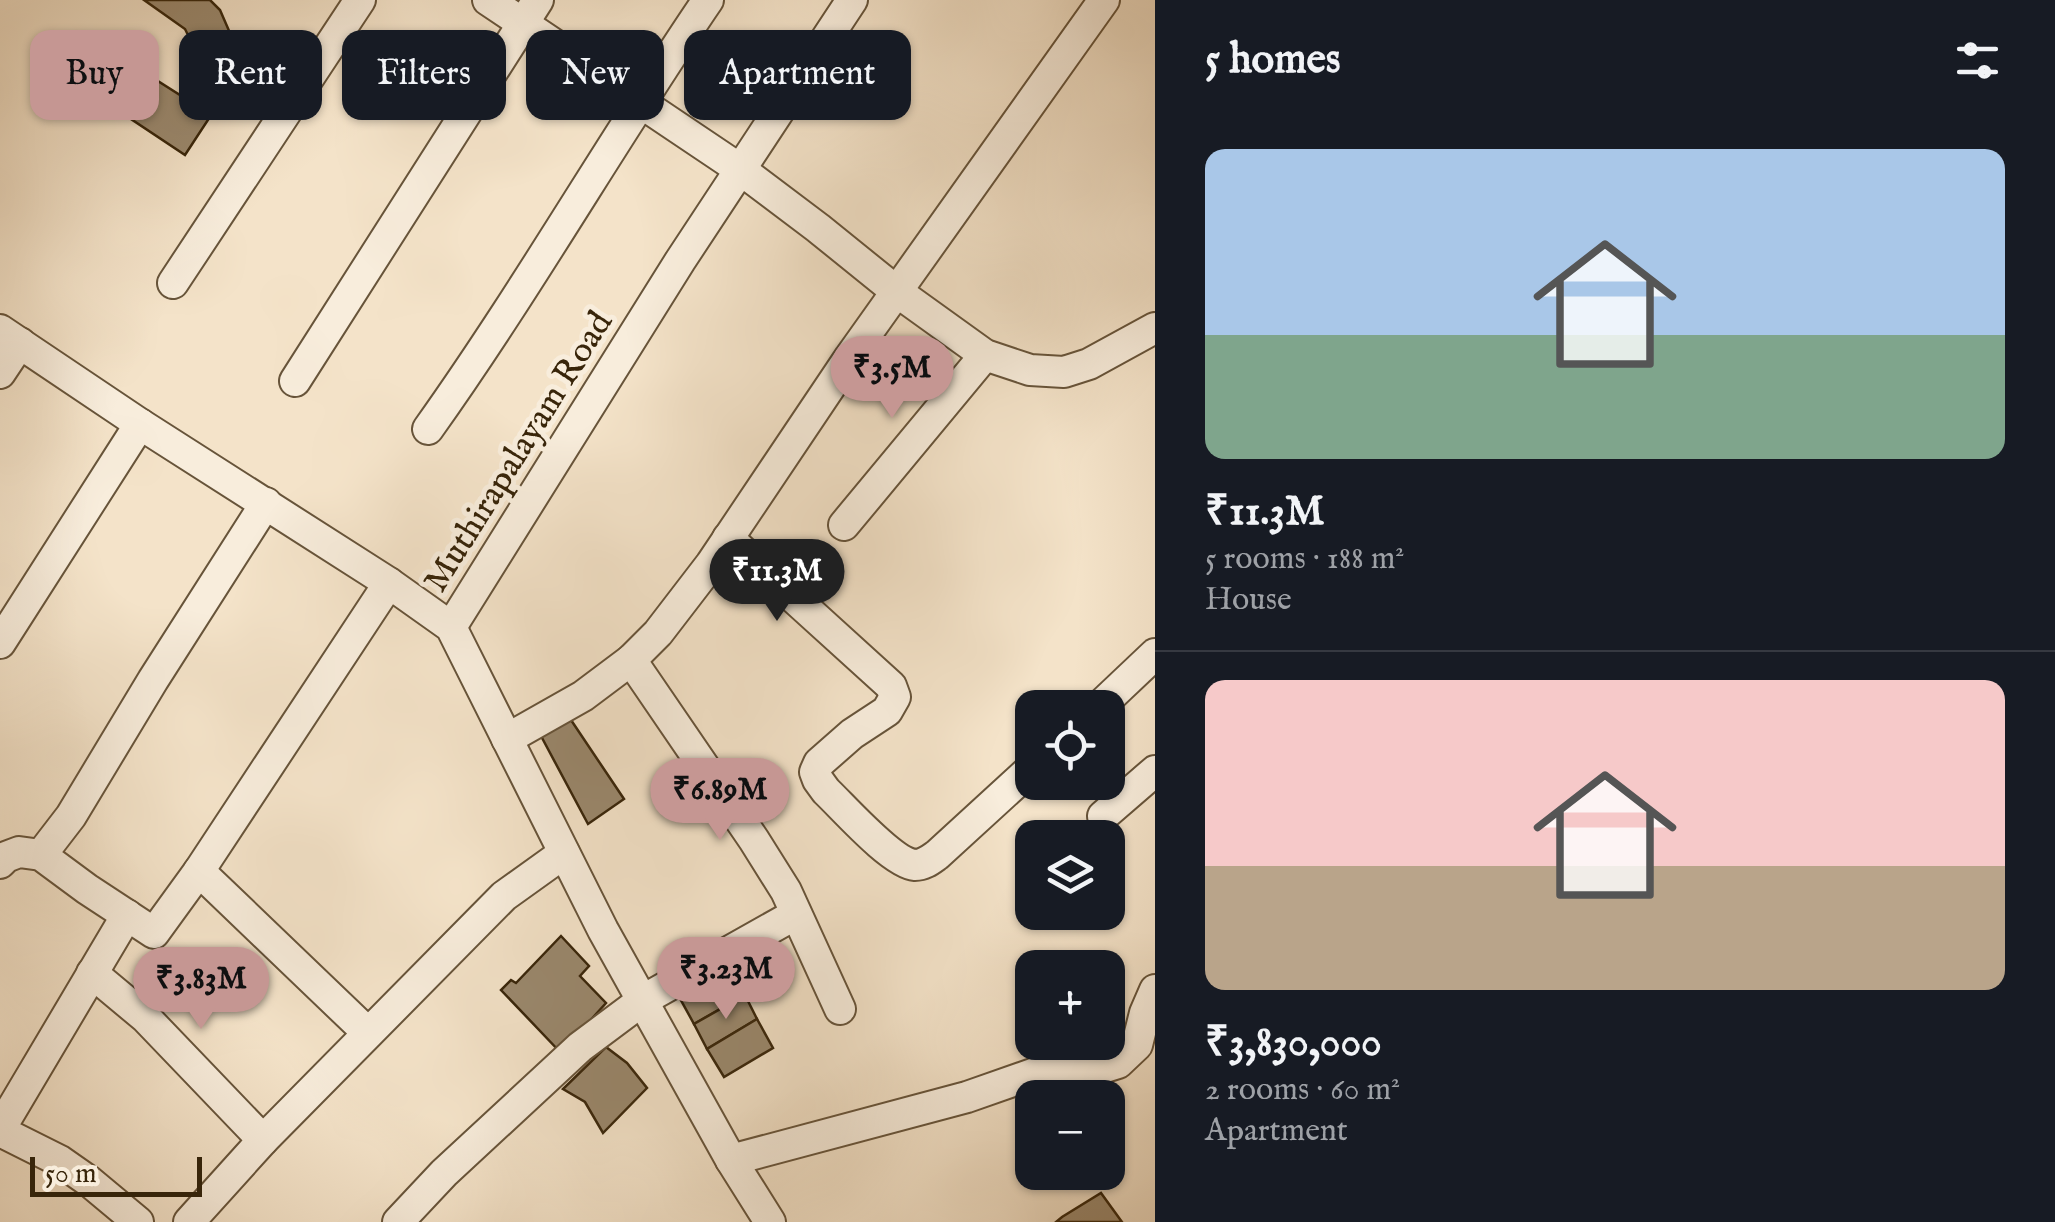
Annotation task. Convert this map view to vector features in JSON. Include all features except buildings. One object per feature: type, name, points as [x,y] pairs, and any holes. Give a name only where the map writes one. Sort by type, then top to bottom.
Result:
[{"type":"street","points":[[173,282],[360,0]]},
{"type":"street","points":[[488,0],[530,12],[551,30]]},
{"type":"street","points":[[664,65],[708,0]]},
{"type":"street","name":"Muthirapalayam Road","points":[[767,1218],[603,930],[451,627],[680,261],[852,0]]},
{"type":"street","points":[[507,740],[583,696],[631,660],[658,633],[1104,0]]},
{"type":"street","points":[[295,381],[530,12]]},
{"type":"street","points":[[428,428],[482,353],[627,120]]},
{"type":"street","points":[[664,120],[741,170],[985,355],[1030,370],[1064,372],[1089,364],[1155,328]]},
{"type":"street","points":[[0,373],[10,337],[451,627]]},
{"type":"street","points":[[844,525],[985,355]]},
{"type":"street","points":[[0,643],[140,424]]},
{"type":"street","points":[[41,855],[71,816],[266,503]]},
{"type":"street","points":[[728,538],[891,686],[895,697],[887,711],[837,746],[815,772],[826,791],[898,860],[924,864],[1015,784]]},
{"type":"street","points":[[0,863],[19,852],[41,855],[154,932],[199,871],[389,583]]},
{"type":"street","points":[[1117,690],[1155,654]]},
{"type":"street","points":[[631,660],[786,892],[840,1009]]},
{"type":"street","points":[[1103,816],[1155,771]]},
{"type":"street","points":[[189,1222],[263,1140],[504,896],[564,853]]},
{"type":"street","points":[[199,871],[368,1033]]},
{"type":"street","points":[[398,1222],[444,1173],[580,1047],[643,1000],[796,914]]},
{"type":"street","points":[[127,915],[0,1130],[60,1160],[138,1222]]},
{"type":"street","points":[[92,973],[146,1018],[263,1140]]},
{"type":"street","points":[[734,1166],[967,1097],[1044,1070],[1102,1068],[1118,1063],[1136,1046],[1155,990]]}]
